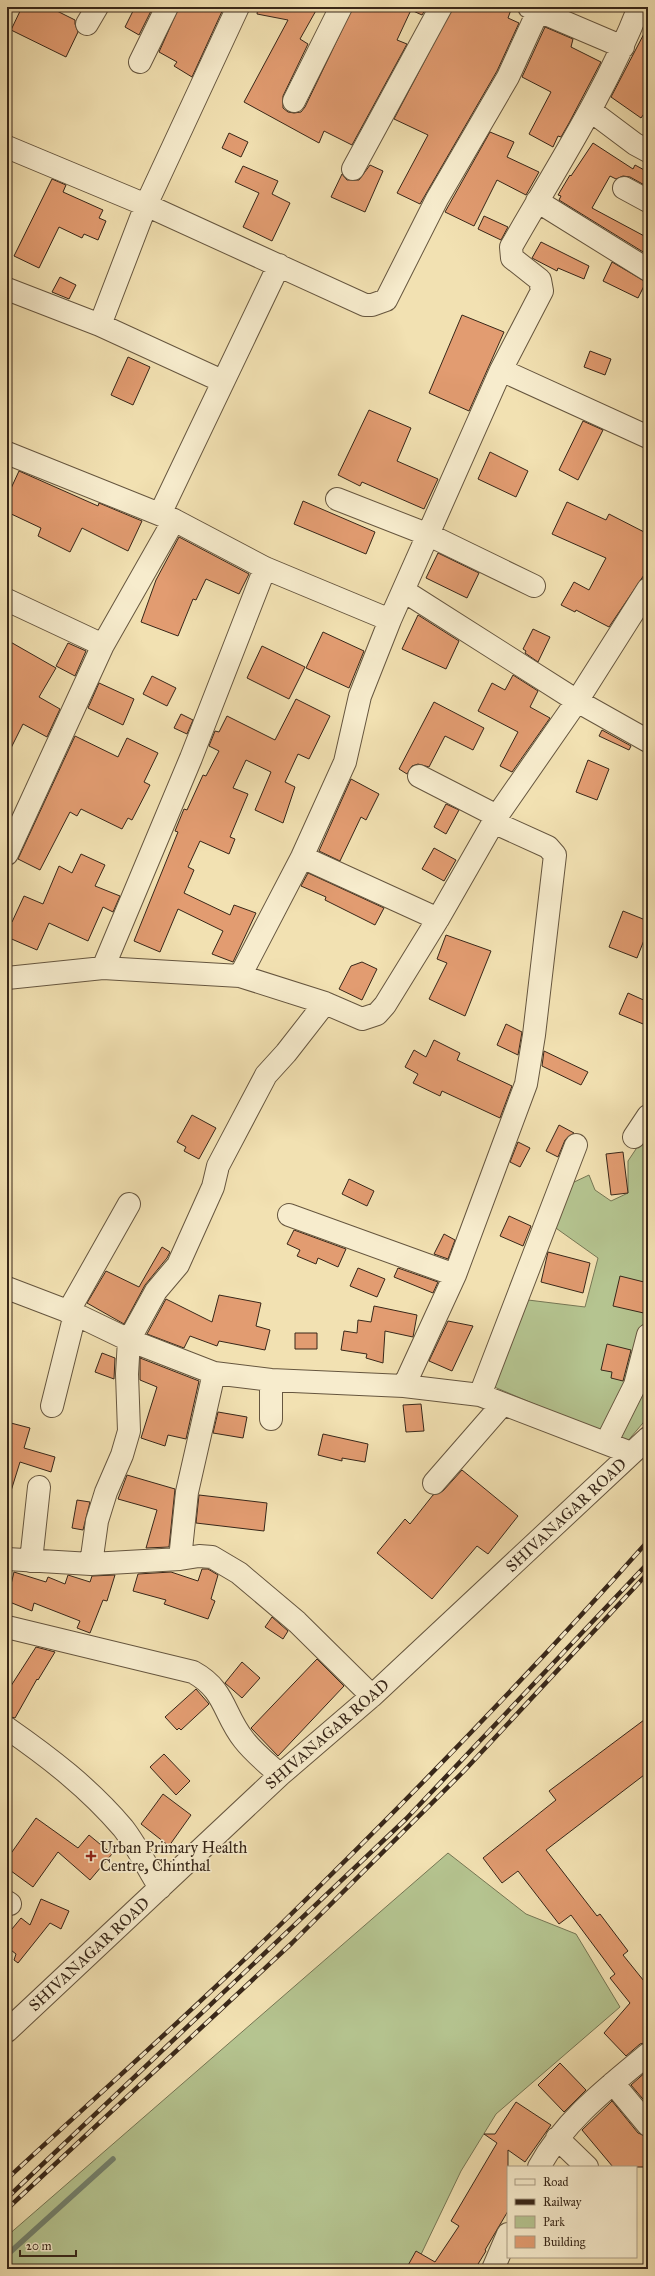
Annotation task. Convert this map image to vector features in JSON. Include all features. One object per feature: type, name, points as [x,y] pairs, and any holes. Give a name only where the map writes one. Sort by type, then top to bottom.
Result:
[{"type":"street","points":[[140,62],[167,7]]},
{"type":"street","points":[[100,325],[146,205],[238,7]]},
{"type":"street","points":[[294,101],[341,7]]},
{"type":"street","points":[[353,169],[441,7]]},
{"type":"street","points":[[240,976],[302,857],[345,762],[360,696],[390,620],[502,370],[542,290],[540,280],[512,258],[511,247],[591,111],[623,47],[639,7]]},
{"type":"street","points":[[7,147],[146,205],[365,305],[372,305],[386,300],[437,199],[508,77],[536,8],[623,47]]},
{"type":"street","points":[[591,111],[635,144],[648,151]]},
{"type":"street","points":[[624,188],[648,201]]},
{"type":"street","points":[[537,201],[648,270]]},
{"type":"street","points":[[7,854],[103,645],[167,517],[222,381],[279,265]]},
{"type":"street","points":[[7,290],[100,325],[222,381]]},
{"type":"street","points":[[502,370],[648,437]]},
{"type":"street","points":[[7,453],[167,517],[265,568],[390,620]]},
{"type":"street","points":[[337,499],[429,535],[534,586]]},
{"type":"street","points":[[103,968],[191,758],[265,568]]},
{"type":"street","points":[[7,978],[103,968],[240,976],[325,1003],[362,1019],[377,1014],[385,1005],[438,919],[495,819],[577,701],[648,589]]},
{"type":"street","points":[[404,591],[577,701],[648,740]]},
{"type":"street","points":[[7,600],[103,645]]},
{"type":"street","points":[[404,1386],[455,1275],[526,1084],[534,1035],[554,860],[553,850],[419,776]]},
{"type":"street","points":[[302,857],[438,919]]},
{"type":"street","points":[[91,1564],[97,1521],[106,1492],[122,1455],[128,1431],[127,1374],[129,1340],[156,1291],[178,1265],[213,1187],[218,1166],[266,1075],[286,1053],[325,1003]]},
{"type":"street","points":[[634,1137],[648,1116]]},
{"type":"street","points":[[480,1396],[576,1145]]},
{"type":"street","points":[[52,1406],[72,1313],[129,1204]]},
{"type":"street","points":[[289,1215],[455,1275]]},
{"type":"street","points":[[7,1288],[72,1313],[129,1340],[214,1373],[271,1380],[404,1386],[480,1396],[502,1406],[631,1453]]},
{"type":"street","points":[[606,1443],[635,1385],[648,1335]]},
{"type":"street","points":[[180,1559],[187,1492],[214,1373]]},
{"type":"street","points":[[271,1380],[271,1419]]},
{"type":"street","points":[[434,1482],[502,1406]]},
{"type":"street","name":"SHIVANAGAR ROAD","points":[[7,2031],[280,1775],[372,1696],[648,1438]]},
{"type":"street","points":[[31,1561],[39,1487]]},
{"type":"street","points":[[7,1559],[91,1564],[180,1559],[199,1556],[212,1557],[226,1563],[297,1622],[372,1696]]},
{"type":"street","points":[[7,1627],[177,1668],[198,1675],[212,1685],[220,1695],[232,1724],[245,1742],[280,1775]]},
{"type":"street","points":[[7,1728],[61,1766],[94,1796],[124,1830],[160,1888]]},
{"type":"street","points":[[540,2166],[557,2138],[572,2120],[612,2083],[648,2054]]},
{"type":"street","points":[[612,2083],[648,2125]]},
{"type":"street","points":[[557,2138],[586,2166]]},
{"type":"street","points":[[493,2269],[507,2236]]},
{"type":"green space","points":[[648,1131],[648,1417],[626,1443],[492,1386],[528,1300],[585,1307],[598,1258],[553,1226],[570,1184],[589,1175],[595,1190],[611,1201],[628,1193],[628,1161]]},
{"type":"green space","points":[[448,1853],[526,1914],[576,1934],[620,2007],[496,2114],[461,2171],[414,2269],[7,2269],[7,2236]]},
{"type":"building","points":[[22,7],[49,7],[75,20],[78,32],[66,57],[11,30]]},
{"type":"building","points":[[135,7],[153,7],[139,35],[125,27]]},
{"type":"building","points":[[179,7],[224,7],[192,77],[174,66],[177,62],[159,52]]},
{"type":"building","points":[[258,7],[318,7],[300,39],[308,44],[283,96],[283,108],[288,112],[294,113],[301,112],[305,107],[353,7],[427,7],[422,15],[411,10],[397,40],[407,44],[352,145],[324,131],[319,143],[244,102],[288,20],[257,14]]},
{"type":"building","points":[[453,7],[512,7],[508,18],[519,23],[497,71],[420,204],[397,193],[428,135],[394,119]]},
{"type":"building","points":[[648,26],[648,108],[641,118],[611,97]]},
{"type":"building","points":[[545,27],[573,39],[571,47],[601,62],[569,123],[561,137],[558,136],[553,147],[529,134],[551,92],[522,77]]},
{"type":"building","points":[[490,132],[514,142],[507,157],[539,172],[526,195],[497,180],[474,226],[445,212]]},
{"type":"building","points":[[229,133],[248,142],[241,157],[222,148]]},
{"type":"building","points":[[593,143],[633,169],[635,165],[648,172],[648,187],[630,177],[623,176],[616,179],[610,176],[592,208],[648,238],[648,255],[559,200],[561,196],[558,195],[570,175],[571,176]]},
{"type":"building","points":[[370,165],[383,171],[365,212],[331,197],[342,174],[347,180],[359,180]]},
{"type":"building","points":[[243,166],[278,181],[272,194],[290,203],[272,241],[243,227],[259,193],[235,182]]},
{"type":"building","points":[[52,179],[66,185],[63,192],[103,210],[99,218],[106,221],[98,240],[84,234],[82,238],[59,227],[39,268],[14,256]]},
{"type":"building","points":[[484,216],[508,227],[501,240],[478,229]]},
{"type":"building","points":[[541,242],[589,266],[584,279],[558,268],[557,271],[532,258]]},
{"type":"building","points":[[612,262],[646,282],[638,298],[603,281]]},
{"type":"building","points":[[60,277],[76,285],[69,299],[52,292]]},
{"type":"building","points":[[462,315],[504,332],[469,411],[429,393]]},
{"type":"building","points":[[590,351],[611,359],[605,375],[584,367]]},
{"type":"building","points":[[128,357],[150,367],[133,405],[111,395]]},
{"type":"building","points":[[369,410],[411,428],[397,461],[438,479],[424,509],[362,482],[360,486],[338,475]]},
{"type":"building","points":[[583,421],[603,430],[578,480],[559,470]]},
{"type":"building","points":[[490,452],[528,471],[516,497],[478,479]]},
{"type":"building","points":[[19,471],[98,506],[99,503],[142,521],[128,551],[82,528],[70,552],[38,536],[41,528],[7,512],[7,497]]},
{"type":"building","points":[[303,501],[375,532],[366,554],[294,524]]},
{"type":"building","points":[[567,502],[606,520],[609,514],[648,534],[648,569],[609,627],[576,610],[575,612],[561,605],[574,582],[589,590],[606,558],[552,534]]},
{"type":"building","points":[[179,537],[249,574],[239,594],[206,579],[196,600],[193,599],[178,636],[141,622],[156,580]]},
{"type":"building","points":[[438,553],[479,573],[467,598],[426,578]]},
{"type":"building","points":[[418,615],[459,641],[446,669],[402,649]]},
{"type":"building","points":[[533,629],[550,637],[538,662],[525,653],[526,651],[523,649]]},
{"type":"building","points":[[323,632],[364,651],[349,688],[306,668]]},
{"type":"building","points":[[7,640],[56,668],[39,697],[60,709],[47,737],[23,724],[7,756]]},
{"type":"building","points":[[68,643],[86,651],[75,676],[56,666]]},
{"type":"building","points":[[262,646],[305,667],[289,699],[247,678]]},
{"type":"building","points":[[513,675],[538,691],[530,707],[550,718],[512,772],[500,766],[518,732],[478,711],[492,683],[505,690]]},
{"type":"building","points":[[152,676],[176,688],[167,706],[143,694]]},
{"type":"building","points":[[99,683],[134,699],[123,725],[88,708]]},
{"type":"building","points":[[296,699],[330,716],[309,759],[298,754],[285,782],[295,787],[283,823],[255,810],[271,772],[246,760],[233,788],[248,794],[230,837],[235,839],[229,854],[200,841],[188,867],[194,870],[184,893],[230,915],[234,905],[256,913],[233,962],[212,954],[223,931],[178,909],[160,952],[134,941],[178,832],[175,831],[184,809],[187,810],[203,775],[206,776],[219,751],[209,746],[215,731],[219,732],[227,716],[275,740]]},
{"type":"building","points":[[434,702],[484,728],[473,750],[445,736],[429,767],[418,764],[412,766],[407,774],[399,769]]},
{"type":"building","points":[[181,714],[193,720],[187,734],[174,728]]},
{"type":"building","points":[[602,730],[631,746],[629,750],[599,736]]},
{"type":"building","points":[[75,736],[118,757],[127,738],[158,753],[144,782],[150,785],[132,820],[128,818],[122,829],[81,809],[77,816],[70,812],[40,870],[18,859]]},
{"type":"building","points":[[588,760],[609,769],[597,800],[576,792]]},
{"type":"building","points":[[351,779],[379,794],[366,820],[361,817],[340,861],[319,851]]},
{"type":"building","points":[[446,804],[459,810],[446,834],[434,827]]},
{"type":"building","points":[[434,848],[456,860],[444,881],[422,869]]},
{"type":"building","points":[[81,854],[105,865],[95,886],[120,896],[113,912],[103,907],[88,941],[49,923],[37,950],[7,937],[7,920],[12,922],[24,896],[43,904],[59,866],[72,873]]},
{"type":"building","points":[[308,873],[384,908],[375,925],[325,900],[326,897],[301,886]]},
{"type":"building","points":[[623,911],[648,921],[648,930],[637,958],[609,947]]},
{"type":"building","points":[[446,935],[491,951],[465,1016],[429,999],[447,963],[437,959]]},
{"type":"building","points":[[362,962],[377,969],[362,1000],[339,989],[351,966]]},
{"type":"building","points":[[628,993],[648,1002],[648,1026],[619,1014]]},
{"type":"building","points":[[506,1024],[522,1032],[518,1055],[497,1045]]},
{"type":"building","points":[[434,1040],[460,1053],[457,1060],[512,1086],[500,1118],[442,1091],[440,1096],[413,1083],[418,1074],[405,1067],[414,1050],[426,1057]]},
{"type":"building","points":[[544,1051],[588,1072],[581,1085],[542,1066]]},
{"type":"building","points":[[192,1115],[216,1128],[199,1159],[184,1151],[186,1147],[177,1142]]},
{"type":"building","points":[[559,1125],[574,1133],[565,1140],[558,1157],[546,1151]]},
{"type":"building","points":[[518,1142],[530,1148],[520,1167],[510,1162]]},
{"type":"building","points":[[623,1152],[628,1193],[611,1195],[606,1154]]},
{"type":"building","points":[[349,1179],[374,1191],[367,1206],[342,1194]]},
{"type":"building","points":[[509,1216],[531,1226],[523,1246],[500,1236]]},
{"type":"building","points":[[294,1230],[346,1249],[338,1267],[318,1258],[316,1264],[297,1256],[300,1250],[287,1244]]},
{"type":"building","points":[[444,1234],[455,1240],[448,1259],[434,1254]]},
{"type":"building","points":[[162,1247],[170,1252],[167,1258],[145,1285],[124,1324],[87,1303],[106,1271],[139,1287]]},
{"type":"building","points":[[548,1252],[590,1263],[583,1293],[541,1282]]},
{"type":"building","points":[[358,1268],[385,1279],[377,1297],[350,1286]]},
{"type":"building","points":[[398,1268],[438,1282],[433,1293],[394,1277]]},
{"type":"building","points":[[620,1276],[648,1283],[648,1314],[613,1306]]},
{"type":"building","points":[[219,1295],[261,1303],[256,1326],[270,1330],[265,1350],[219,1341],[217,1346],[190,1336],[184,1348],[147,1334],[166,1299],[212,1322]]},
{"type":"building","points":[[374,1306],[417,1315],[413,1337],[385,1331],[383,1363],[366,1358],[367,1354],[341,1350],[344,1331],[357,1333],[358,1320],[371,1322]]},
{"type":"building","points":[[448,1321],[473,1326],[452,1371],[429,1361]]},
{"type":"building","points":[[295,1333],[317,1333],[317,1349],[295,1349]]},
{"type":"building","points":[[607,1344],[631,1350],[623,1381],[611,1378],[612,1372],[601,1370]]},
{"type":"building","points":[[102,1353],[115,1358],[114,1379],[95,1372]]},
{"type":"building","points":[[140,1358],[199,1381],[186,1439],[168,1435],[165,1446],[141,1438],[157,1387],[140,1380]]},
{"type":"building","points":[[421,1404],[424,1431],[406,1432],[403,1405]]},
{"type":"building","points":[[218,1412],[247,1417],[243,1438],[213,1433]]},
{"type":"building","points":[[7,1422],[30,1428],[24,1448],[55,1457],[51,1472],[20,1462],[11,1491],[7,1490]]},
{"type":"building","points":[[323,1434],[368,1444],[365,1462],[342,1458],[342,1461],[318,1455]]},
{"type":"building","points":[[462,1470],[518,1516],[488,1554],[477,1546],[432,1599],[377,1553],[405,1519],[410,1524],[433,1495],[443,1491]]},
{"type":"building","points":[[127,1475],[175,1489],[169,1547],[146,1548],[157,1510],[118,1499]]},
{"type":"building","points":[[199,1495],[267,1503],[264,1531],[196,1523]]},
{"type":"building","points":[[77,1500],[90,1502],[83,1530],[72,1528]]},
{"type":"building","points":[[202,1569],[208,1569],[218,1575],[211,1599],[215,1601],[208,1619],[164,1604],[166,1600],[133,1591],[138,1574],[171,1572],[198,1581]]},
{"type":"building","points":[[14,1572],[46,1582],[48,1577],[65,1584],[68,1575],[90,1582],[92,1576],[115,1575],[107,1601],[103,1600],[90,1633],[77,1628],[80,1621],[34,1603],[32,1611],[7,1601]]},
{"type":"building","points":[[272,1617],[288,1631],[283,1639],[265,1627]]},
{"type":"building","points":[[36,1647],[55,1652],[38,1680],[37,1679],[15,1718],[7,1716],[7,1692]]},
{"type":"building","points":[[317,1659],[344,1686],[278,1756],[251,1728]]},
{"type":"building","points":[[242,1662],[260,1678],[242,1698],[225,1683]]},
{"type":"building","points":[[196,1689],[209,1704],[181,1730],[179,1728],[177,1730],[165,1717]]},
{"type":"building","points":[[648,1717],[648,1772],[546,1850],[597,1916],[600,1914],[628,1951],[623,1955],[648,1986],[648,2042],[640,2044],[626,2056],[604,2033],[630,2003],[610,1978],[615,1974],[571,1915],[559,1924],[518,1871],[502,1883],[483,1858],[556,1800],[549,1791]]},
{"type":"building","points":[[164,1754],[190,1781],[176,1795],[150,1767]]},
{"type":"building","points":[[163,1794],[191,1815],[169,1846],[141,1824]]},
{"type":"building","points":[[36,1818],[78,1848],[89,1835],[112,1854],[90,1880],[58,1852],[33,1887],[7,1868],[7,1859]]},
{"type":"building","points":[[41,1899],[69,1911],[61,1929],[50,1923],[18,1963],[14,1960],[16,1954],[7,1947],[7,1935],[21,1918],[30,1925]]},
{"type":"building","points":[[560,2063],[586,2090],[564,2112],[538,2085]]},
{"type":"building","points":[[648,2070],[648,2105],[631,2085]]},
{"type":"building","points":[[612,2101],[638,2133],[648,2137],[648,2167],[612,2166],[582,2130]]},
{"type":"building","points":[[516,2102],[551,2125],[525,2162],[508,2150],[507,2213],[475,2269],[406,2269],[416,2251],[435,2262],[459,2226],[451,2221],[497,2143],[484,2134],[495,2134]]},
{"type":"waterway","points":[[7,2255],[113,2159]]},
{"type":"railway","points":[[7,2179],[143,2055],[325,1881],[512,1689],[648,1541]]},
{"type":"railway","points":[[7,2198],[406,1819],[648,1563]]},
{"type":"railway","points":[[7,2209],[292,1943],[464,1771],[648,1573]]},
{"type":"place","name":"Urban Primary Health Centre, Chinthal","points":[[91,1856]]}]
